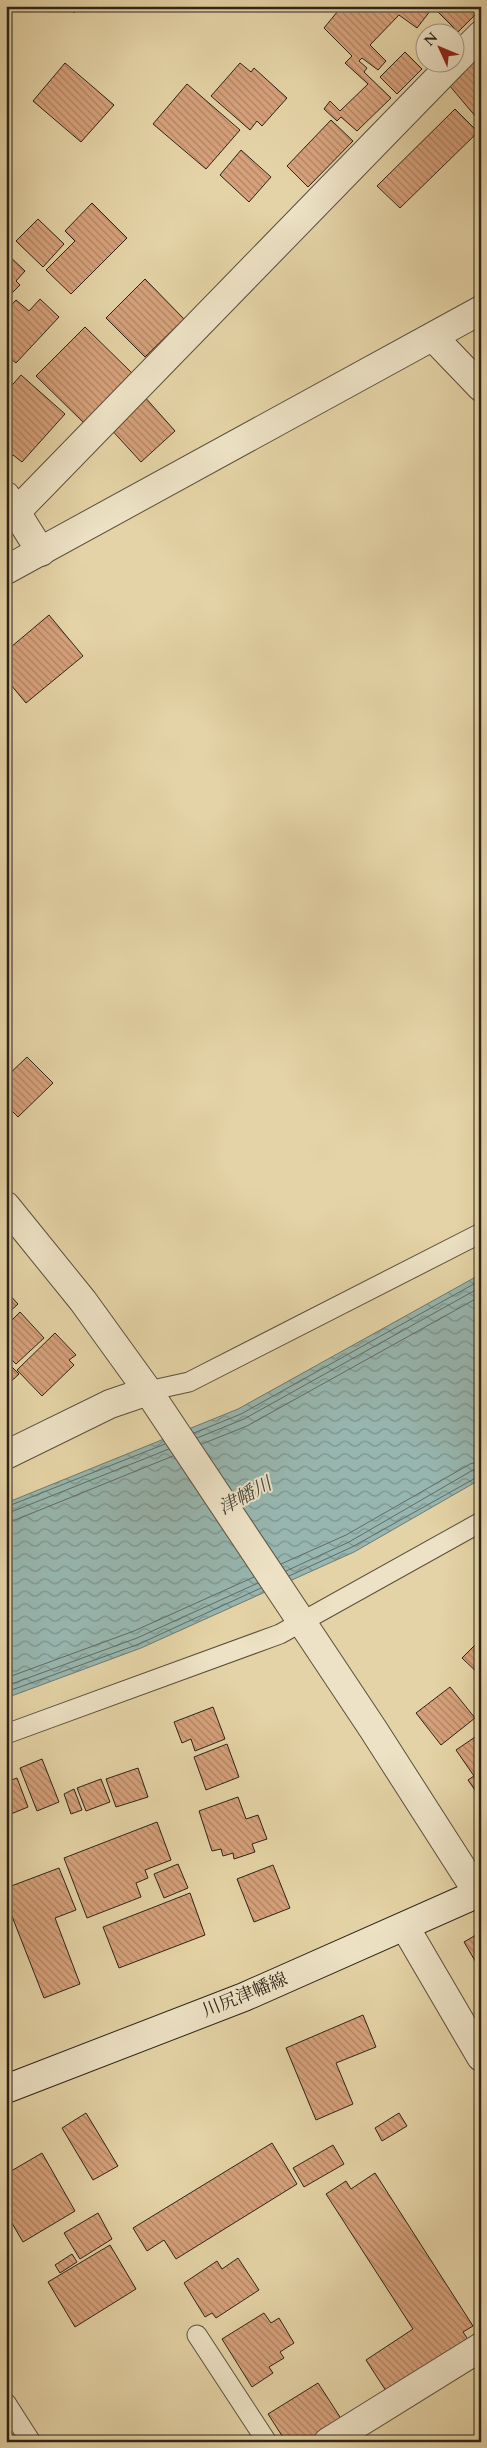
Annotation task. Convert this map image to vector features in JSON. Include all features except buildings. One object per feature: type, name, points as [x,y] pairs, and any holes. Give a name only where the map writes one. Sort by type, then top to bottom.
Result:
[{"type":"street","points":[[464,52],[481,35]]},
{"type":"street","points":[[41,552],[11,503],[444,72]]},
{"type":"street","points":[[6,570],[481,310]]},
{"type":"street","points":[[432,337],[481,387]]},
{"type":"street","points":[[6,1206],[83,1301],[154,1399],[480,1892]]},
{"type":"street","points":[[6,1455],[110,1404],[154,1399]]},
{"type":"street","name":"川尻津幡線","points":[[6,2089],[244,1997],[480,1892]]},
{"type":"street","points":[[405,1927],[481,2057]]},
{"type":"street","points":[[328,2442],[481,2347]]},
{"type":"lane","points":[[154,1399],[481,1233]]},
{"type":"lane","points":[[6,1734],[280,1634],[298,1617],[334,1606],[481,1522]]},
{"type":"lane","points":[[197,2335],[267,2442]]},
{"type":"lane","points":[[6,2402],[31,2442]]},
{"type":"water","name":"津幡川","points":[[481,1274],[481,1479],[354,1552],[141,1648],[6,1698],[6,1503],[238,1409]]}]
